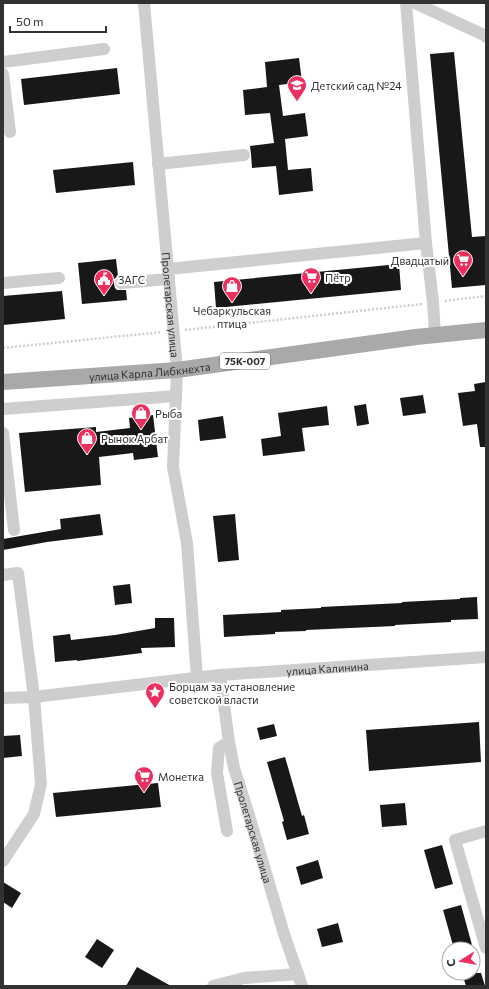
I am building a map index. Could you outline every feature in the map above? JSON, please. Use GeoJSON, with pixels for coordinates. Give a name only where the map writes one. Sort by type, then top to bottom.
{"type":"FeatureCollection","features":[{"type":"Feature","properties":{"kind":"main road","name":"улица Карла Либкнехта"},"geometry":{"type":"LineString","coordinates":[[3,382],[177,370],[435,335],[486,330]]}},
{"type":"Feature","properties":{"kind":"street","name":"Пролетарская улица"},"geometry":{"type":"LineString","coordinates":[[144,3],[177,370],[173,467],[187,544],[197,678]]}},
{"type":"Feature","properties":{"kind":"street"},"geometry":{"type":"LineString","coordinates":[[406,3],[435,335]]}},
{"type":"Feature","properties":{"kind":"street"},"geometry":{"type":"LineString","coordinates":[[415,3],[486,36]]}},
{"type":"Feature","properties":{"kind":"street"},"geometry":{"type":"LineString","coordinates":[[3,62],[104,49]]}},
{"type":"Feature","properties":{"kind":"street"},"geometry":{"type":"LineString","coordinates":[[3,74],[10,132]]}},
{"type":"Feature","properties":{"kind":"street"},"geometry":{"type":"LineString","coordinates":[[158,164],[244,155]]}},
{"type":"Feature","properties":{"kind":"street"},"geometry":{"type":"LineString","coordinates":[[121,283],[168,274],[426,243]]}},
{"type":"Feature","properties":{"kind":"street"},"geometry":{"type":"LineString","coordinates":[[3,283],[59,278]]}},
{"type":"Feature","properties":{"kind":"street"},"geometry":{"type":"LineString","coordinates":[[3,409],[176,396]]}},
{"type":"Feature","properties":{"kind":"street"},"geometry":{"type":"LineString","coordinates":[[3,433],[14,530]]}},
{"type":"Feature","properties":{"kind":"street"},"geometry":{"type":"LineString","coordinates":[[3,575],[18,573],[34,697],[41,784],[34,814],[3,861]]}},
{"type":"Feature","properties":{"kind":"street","name":"улица Калинина"},"geometry":{"type":"LineString","coordinates":[[3,698],[34,697],[220,676],[486,657]]}},
{"type":"Feature","properties":{"kind":"street","name":"Пролетарская улица"},"geometry":{"type":"LineString","coordinates":[[220,676],[234,768],[284,934],[302,986]]}},
{"type":"Feature","properties":{"kind":"street"},"geometry":{"type":"LineString","coordinates":[[227,831],[217,773],[219,748],[229,742]]}},
{"type":"Feature","properties":{"kind":"street"},"geometry":{"type":"LineString","coordinates":[[486,831],[455,840],[486,948]]}},
{"type":"Feature","properties":{"kind":"street"},"geometry":{"type":"LineString","coordinates":[[213,986],[244,978],[298,974]]}},
{"type":"Feature","properties":{"kind":"path"},"geometry":{"type":"LineString","coordinates":[[3,348],[173,331],[486,296]]}},
{"type":"Feature","properties":{"kind":"building"},"geometry":{"type":"Polygon","coordinates":[[[454,52],[472,237],[486,236],[486,285],[452,288],[430,54],[454,52]]]}},
{"type":"Feature","properties":{"kind":"building"},"geometry":{"type":"Polygon","coordinates":[[[299,58],[302,82],[279,85],[283,116],[305,113],[308,136],[285,139],[288,170],[311,168],[313,191],[279,195],[276,166],[252,168],[250,146],[274,143],[270,113],[245,115],[243,90],[267,87],[265,62],[299,58]]]}},
{"type":"Feature","properties":{"kind":"building"},"geometry":{"type":"Polygon","coordinates":[[[117,68],[120,94],[24,105],[21,79],[117,68]]]}},
{"type":"Feature","properties":{"kind":"building"},"geometry":{"type":"Polygon","coordinates":[[[133,162],[135,185],[56,193],[53,170],[133,162]]]}},
{"type":"Feature","properties":{"kind":"building"},"geometry":{"type":"Polygon","coordinates":[[[116,259],[118,276],[114,279],[115,288],[117,290],[126,290],[127,300],[82,304],[78,263],[116,259]]]}},
{"type":"Feature","properties":{"kind":"building"},"geometry":{"type":"Polygon","coordinates":[[[399,264],[401,290],[216,308],[214,282],[399,264]]]}},
{"type":"Feature","properties":{"kind":"building"},"geometry":{"type":"Polygon","coordinates":[[[62,291],[65,319],[3,325],[3,296],[62,291]]]}},
{"type":"Feature","properties":{"kind":"building"},"geometry":{"type":"Polygon","coordinates":[[[486,382],[486,447],[480,447],[477,424],[463,426],[458,393],[475,391],[474,384],[486,382]]]}},
{"type":"Feature","properties":{"kind":"building"},"geometry":{"type":"Polygon","coordinates":[[[423,395],[426,413],[403,416],[400,398],[423,395]]]}},
{"type":"Feature","properties":{"kind":"building"},"geometry":{"type":"Polygon","coordinates":[[[366,404],[369,424],[357,426],[354,406],[366,404]]]}},
{"type":"Feature","properties":{"kind":"building"},"geometry":{"type":"Polygon","coordinates":[[[327,406],[329,425],[302,428],[305,451],[263,456],[261,439],[281,436],[278,413],[327,406]]]}},
{"type":"Feature","properties":{"kind":"building"},"geometry":{"type":"Polygon","coordinates":[[[153,415],[158,457],[134,460],[133,453],[99,457],[101,485],[25,492],[19,433],[96,427],[96,432],[130,428],[129,418],[153,415]]]}},
{"type":"Feature","properties":{"kind":"building"},"geometry":{"type":"Polygon","coordinates":[[[223,416],[226,438],[200,441],[198,420],[223,416]]]}},
{"type":"Feature","properties":{"kind":"building"},"geometry":{"type":"Polygon","coordinates":[[[100,514],[103,535],[47,542],[3,550],[3,539],[61,529],[60,519],[100,514]]]}},
{"type":"Feature","properties":{"kind":"building"},"geometry":{"type":"Polygon","coordinates":[[[235,514],[239,560],[218,562],[213,516],[235,514]]]}},
{"type":"Feature","properties":{"kind":"building"},"geometry":{"type":"Polygon","coordinates":[[[130,584],[132,603],[115,605],[113,586],[130,584]]]}},
{"type":"Feature","properties":{"kind":"building"},"geometry":{"type":"Polygon","coordinates":[[[477,597],[478,619],[451,620],[451,622],[395,626],[275,632],[275,634],[224,637],[223,615],[477,597]]]}},
{"type":"Feature","properties":{"kind":"building"},"geometry":{"type":"Polygon","coordinates":[[[155,618],[174,618],[175,647],[141,648],[142,653],[77,661],[55,662],[53,636],[70,634],[71,640],[115,635],[155,628],[155,618]]]}},
{"type":"Feature","properties":{"kind":"building"},"geometry":{"type":"Polygon","coordinates":[[[479,722],[481,762],[369,771],[366,730],[479,722]]]}},
{"type":"Feature","properties":{"kind":"building"},"geometry":{"type":"Polygon","coordinates":[[[274,724],[277,736],[260,740],[257,728],[274,724]]]}},
{"type":"Feature","properties":{"kind":"building"},"geometry":{"type":"Polygon","coordinates":[[[20,735],[22,756],[3,758],[3,736],[20,735]]]}},
{"type":"Feature","properties":{"kind":"building"},"geometry":{"type":"Polygon","coordinates":[[[285,757],[302,816],[304,815],[309,834],[287,840],[282,822],[284,821],[267,762],[285,757]]]}},
{"type":"Feature","properties":{"kind":"building"},"geometry":{"type":"Polygon","coordinates":[[[158,783],[161,807],[56,817],[53,793],[158,783]]]}},
{"type":"Feature","properties":{"kind":"building"},"geometry":{"type":"Polygon","coordinates":[[[405,803],[407,825],[382,827],[380,805],[405,803]]]}},
{"type":"Feature","properties":{"kind":"building"},"geometry":{"type":"Polygon","coordinates":[[[442,845],[453,884],[435,889],[424,850],[442,845]]]}},
{"type":"Feature","properties":{"kind":"building"},"geometry":{"type":"Polygon","coordinates":[[[318,860],[323,878],[301,885],[296,867],[318,860]]]}},
{"type":"Feature","properties":{"kind":"building"},"geometry":{"type":"Polygon","coordinates":[[[3,882],[21,893],[12,908],[3,902],[3,882]]]}},
{"type":"Feature","properties":{"kind":"building"},"geometry":{"type":"Polygon","coordinates":[[[461,905],[471,941],[452,941],[443,910],[461,905]]]}},
{"type":"Feature","properties":{"kind":"building"},"geometry":{"type":"Polygon","coordinates":[[[338,923],[343,942],[322,947],[317,929],[338,923]]]}},
{"type":"Feature","properties":{"kind":"building"},"geometry":{"type":"Polygon","coordinates":[[[97,939],[114,950],[102,968],[85,957],[97,939]]]}},
{"type":"Feature","properties":{"kind":"building"},"geometry":{"type":"Polygon","coordinates":[[[137,967],[171,986],[126,986],[137,967]]]}},
{"type":"Feature","properties":{"kind":"building"},"geometry":{"type":"Polygon","coordinates":[[[481,973],[485,986],[466,986],[464,981],[481,981],[481,973]]]}},
{"type":"Feature","properties":{"kind":"place","name":"Детский сад №24"},"geometry":{"type":"Point","coordinates":[297,102]}},
{"type":"Feature","properties":{"kind":"place","name":"Двадцатый"},"geometry":{"type":"Point","coordinates":[463,277]}},
{"type":"Feature","properties":{"kind":"place","name":"Пётр"},"geometry":{"type":"Point","coordinates":[311,294]}},
{"type":"Feature","properties":{"kind":"place","name":"ЗАГС"},"geometry":{"type":"Point","coordinates":[104,296]}},
{"type":"Feature","properties":{"kind":"place","name":"Чебаркульская птица"},"geometry":{"type":"Point","coordinates":[232,303]}},
{"type":"Feature","properties":{"kind":"place","name":"Рыба"},"geometry":{"type":"Point","coordinates":[141,430]}},
{"type":"Feature","properties":{"kind":"place","name":"Рынок Арбат"},"geometry":{"type":"Point","coordinates":[87,455]}},
{"type":"Feature","properties":{"kind":"place","name":"Борцам за установление советской власти"},"geometry":{"type":"Point","coordinates":[155,709]}},
{"type":"Feature","properties":{"kind":"place","name":"Монетка"},"geometry":{"type":"Point","coordinates":[144,793]}}]}
